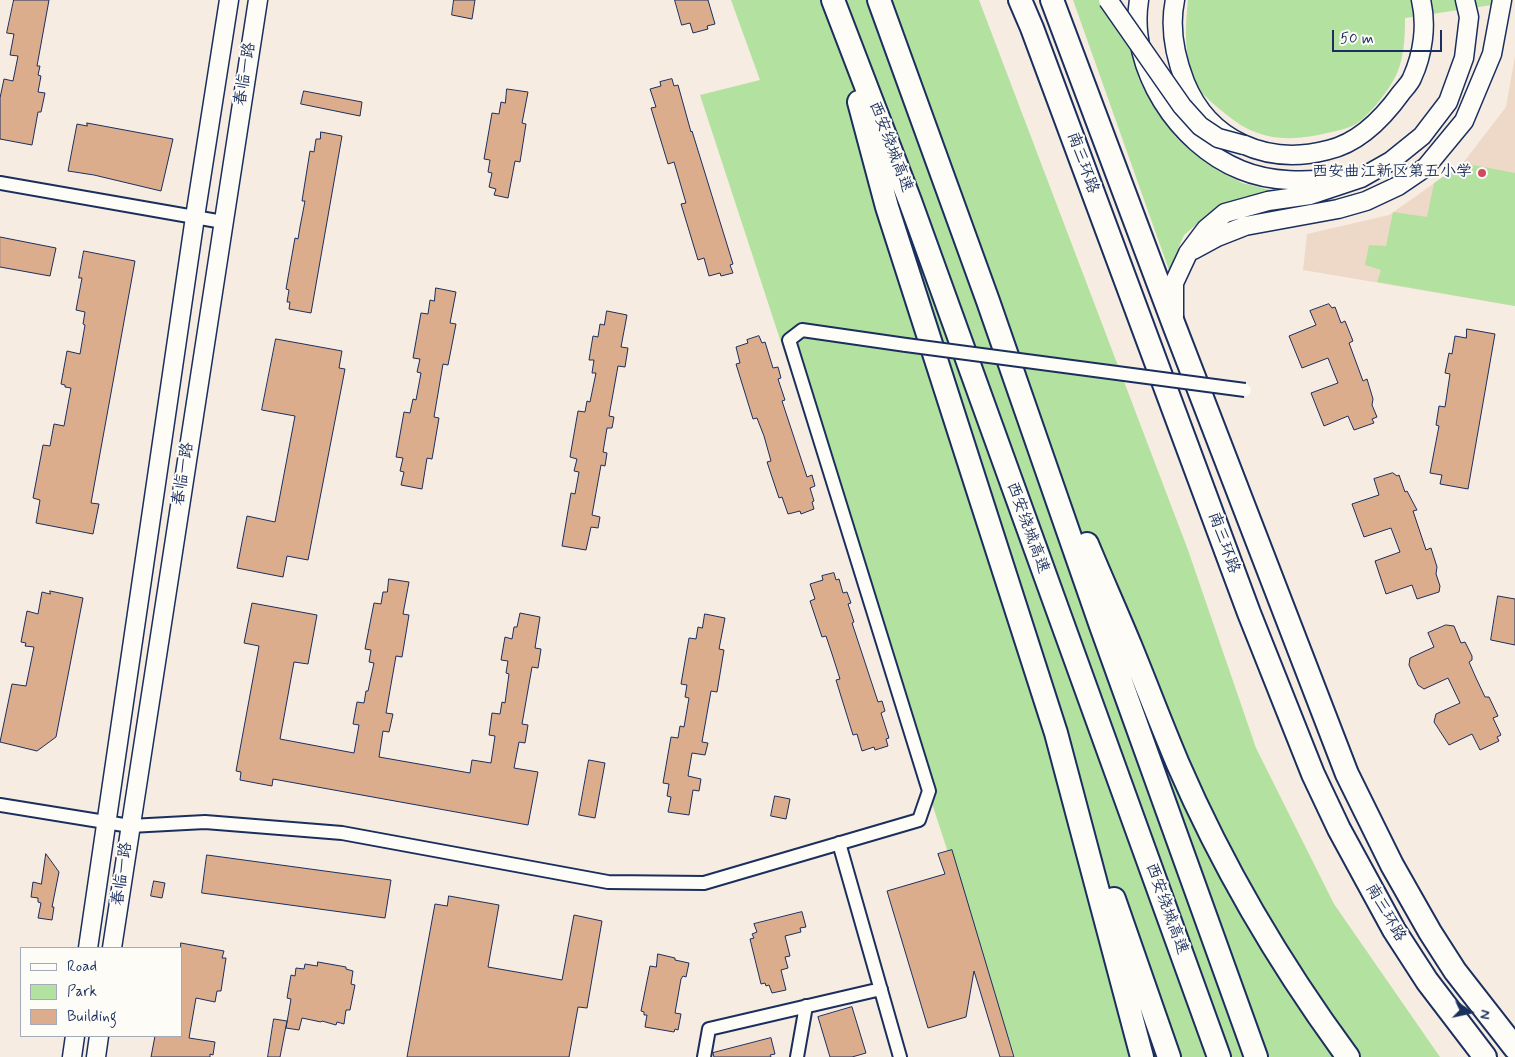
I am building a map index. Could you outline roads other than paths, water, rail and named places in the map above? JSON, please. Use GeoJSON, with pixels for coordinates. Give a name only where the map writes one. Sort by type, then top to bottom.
{"type":"FeatureCollection","features":[{"type":"Feature","properties":{"kind":"highway"},"geometry":{"type":"LineString","coordinates":[[832,0],[887,207],[1056,733],[1169,1057]]}},
{"type":"Feature","properties":{"kind":"highway","name":"西安绕城高速"},"geometry":{"type":"LineString","coordinates":[[832,0],[910,201],[1219,1057]]}},
{"type":"Feature","properties":{"kind":"highway"},"geometry":{"type":"LineString","coordinates":[[879,0],[1256,1057]]}},
{"type":"Feature","properties":{"kind":"highway","name":"南三环路"},"geometry":{"type":"LineString","coordinates":[[1020,0],[1249,612],[1313,774],[1348,845],[1394,930],[1427,981],[1484,1057]]}},
{"type":"Feature","properties":{"kind":"highway","name":"南三环路"},"geometry":{"type":"LineString","coordinates":[[1052,0],[1174,325],[1347,774],[1367,817],[1430,932],[1455,971],[1515,1048]]}},
{"type":"Feature","properties":{"kind":"highway"},"geometry":{"type":"LineString","coordinates":[[1014,376],[1129,642],[1178,764],[1227,865],[1256,918],[1290,973],[1348,1057]]}},
{"type":"Feature","properties":{"kind":"highway"},"geometry":{"type":"LineString","coordinates":[[1056,733],[1142,1057]]}},
{"type":"Feature","properties":{"kind":"main road","name":"春临一路"},"geometry":{"type":"LineString","coordinates":[[88,947],[108,822],[195,217],[229,0]]}},
{"type":"Feature","properties":{"kind":"main road","name":"春临一路"},"geometry":{"type":"LineString","coordinates":[[112,947],[258,0]]}},
{"type":"Feature","properties":{"kind":"main road"},"geometry":{"type":"LineString","coordinates":[[1108,0],[1182,106],[1200,126],[1218,138],[1263,152],[1294,155],[1329,150],[1360,136],[1387,113],[1412,78],[1423,45],[1424,12],[1421,0]]}},
{"type":"Feature","properties":{"kind":"main road"},"geometry":{"type":"LineString","coordinates":[[1139,0],[1136,15],[1141,50],[1152,82],[1167,109],[1185,133],[1210,153],[1240,170],[1269,178],[1302,181],[1361,178]]}},
{"type":"Feature","properties":{"kind":"main road"},"geometry":{"type":"LineString","coordinates":[[1175,0],[1173,37],[1178,62],[1190,95],[1200,110],[1224,134],[1244,145]]}},
{"type":"Feature","properties":{"kind":"main road"},"geometry":{"type":"LineString","coordinates":[[1174,325],[1174,283],[1188,253],[1206,230],[1225,213],[1268,201],[1310,195],[1361,178],[1391,161],[1422,136],[1448,102],[1464,58],[1469,17],[1465,0]]}},
{"type":"Feature","properties":{"kind":"main road"},"geometry":{"type":"LineString","coordinates":[[1188,253],[1217,237],[1245,226],[1338,209],[1366,201],[1398,186],[1426,167],[1464,121],[1492,54],[1502,0]]}},
{"type":"Feature","properties":{"kind":"main road"},"geometry":{"type":"LineString","coordinates":[[72,1057],[75,1037]]}},
{"type":"Feature","properties":{"kind":"main road"},"geometry":{"type":"LineString","coordinates":[[96,1057],[99,1037]]}},
{"type":"Feature","properties":{"kind":"street"},"geometry":{"type":"LineString","coordinates":[[0,182],[223,222]]}},
{"type":"Feature","properties":{"kind":"street"},"geometry":{"type":"LineString","coordinates":[[0,805],[130,826],[205,822],[342,833],[608,882],[704,883],[918,820],[929,791],[788,340],[802,330],[1245,390]]}},
{"type":"Feature","properties":{"kind":"street"},"geometry":{"type":"LineString","coordinates":[[840,843],[900,1057]]}},
{"type":"Feature","properties":{"kind":"street"},"geometry":{"type":"LineString","coordinates":[[704,1057],[709,1030],[881,988]]}},
{"type":"Feature","properties":{"kind":"street"},"geometry":{"type":"LineString","coordinates":[[797,1057],[806,1006]]}},
{"type":"Feature","properties":{"kind":"place","name":"西安曲江新区第五小学"},"geometry":{"type":"Point","coordinates":[1482,173]}}]}
